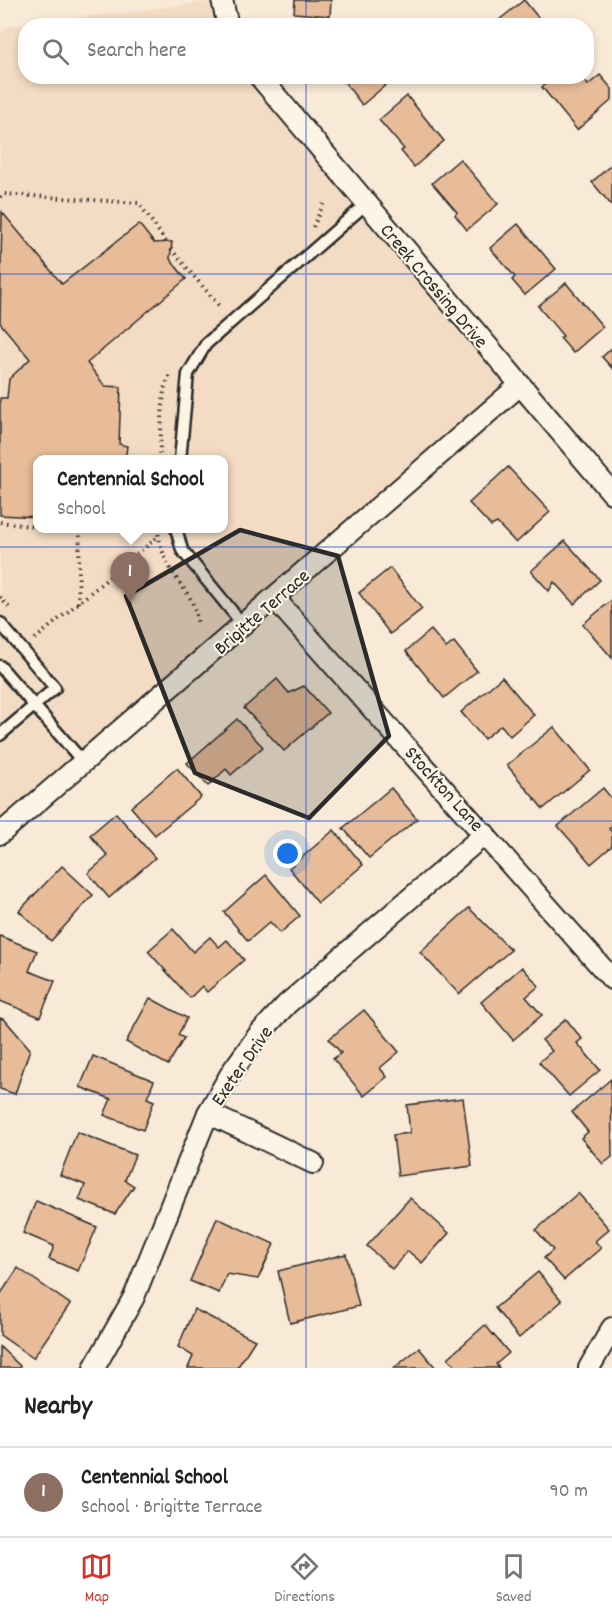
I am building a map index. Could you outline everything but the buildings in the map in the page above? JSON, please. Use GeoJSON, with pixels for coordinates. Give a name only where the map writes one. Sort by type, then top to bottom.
{"type":"FeatureCollection","features":[{"type":"Feature","properties":{"kind":"street"},"geometry":{"type":"LineString","coordinates":[[222,0],[226,18]]}},
{"type":"Feature","properties":{"kind":"street","name":"Creek Crossing Drive"},"geometry":{"type":"LineString","coordinates":[[266,84],[612,493]]}},
{"type":"Feature","properties":{"kind":"street","name":"Brigitte Terrace"},"geometry":{"type":"LineString","coordinates":[[0,834],[520,386]]}},
{"type":"Feature","properties":{"kind":"street","name":"Stockton Lane"},"geometry":{"type":"LineString","coordinates":[[275,599],[612,979]]}},
{"type":"Feature","properties":{"kind":"street","name":"Exeter Drive"},"geometry":{"type":"LineString","coordinates":[[94,1368],[134,1297],[208,1113],[259,1034],[287,1004],[485,834]]}},
{"type":"Feature","properties":{"kind":"street"},"geometry":{"type":"LineString","coordinates":[[208,1113],[313,1163]]}},
{"type":"Feature","properties":{"kind":"street"},"geometry":{"type":"LineString","coordinates":[[589,1368],[612,1328]]}},
{"type":"Feature","properties":{"kind":"lane"},"geometry":{"type":"LineString","coordinates":[[180,455],[188,374],[206,344],[366,204]]}},
{"type":"Feature","properties":{"kind":"lane"},"geometry":{"type":"LineString","coordinates":[[177,533],[182,550],[244,626]]}},
{"type":"Feature","properties":{"kind":"lane"},"geometry":{"type":"LineString","coordinates":[[0,623],[55,688],[0,735]]}},
{"type":"Feature","properties":{"kind":"lane"},"geometry":{"type":"LineString","coordinates":[[0,666],[83,762]]}},
{"type":"Feature","properties":{"kind":"path"},"geometry":{"type":"LineString","coordinates":[[0,196],[3,194],[139,203],[166,242]]}},
{"type":"Feature","properties":{"kind":"path"},"geometry":{"type":"LineString","coordinates":[[171,249],[220,307]]}},
{"type":"Feature","properties":{"kind":"path"},"geometry":{"type":"LineString","coordinates":[[0,522],[33,526]]}},
{"type":"Feature","properties":{"kind":"path"},"geometry":{"type":"LineString","coordinates":[[78,603],[80,533]]}},
{"type":"Feature","properties":{"kind":"path"},"geometry":{"type":"LineString","coordinates":[[158,533],[171,570],[190,594],[198,626]]}},
{"type":"Feature","properties":{"kind":"path"},"geometry":{"type":"LineString","coordinates":[[22,650],[159,536]]}},
{"type":"Feature","properties":{"kind":"highlighted area"},"geometry":{"type":"Polygon","coordinates":[[[240,530],[338,556],[389,736],[309,818],[195,773],[126,596],[240,530]]]}},
{"type":"Feature","properties":{"kind":"shaded area"},"geometry":{"type":"Polygon","coordinates":[[[208,2],[218,18],[75,18],[208,2]]]}},
{"type":"Feature","properties":{"kind":"shaded area"},"geometry":{"type":"Polygon","coordinates":[[[18,25],[18,84],[257,84],[513,384],[0,827],[0,34],[9,26],[18,25]]]}},
{"type":"Feature","properties":{"kind":"place","name":"Centennial School"},"geometry":{"type":"Point","coordinates":[130,602]}}]}
